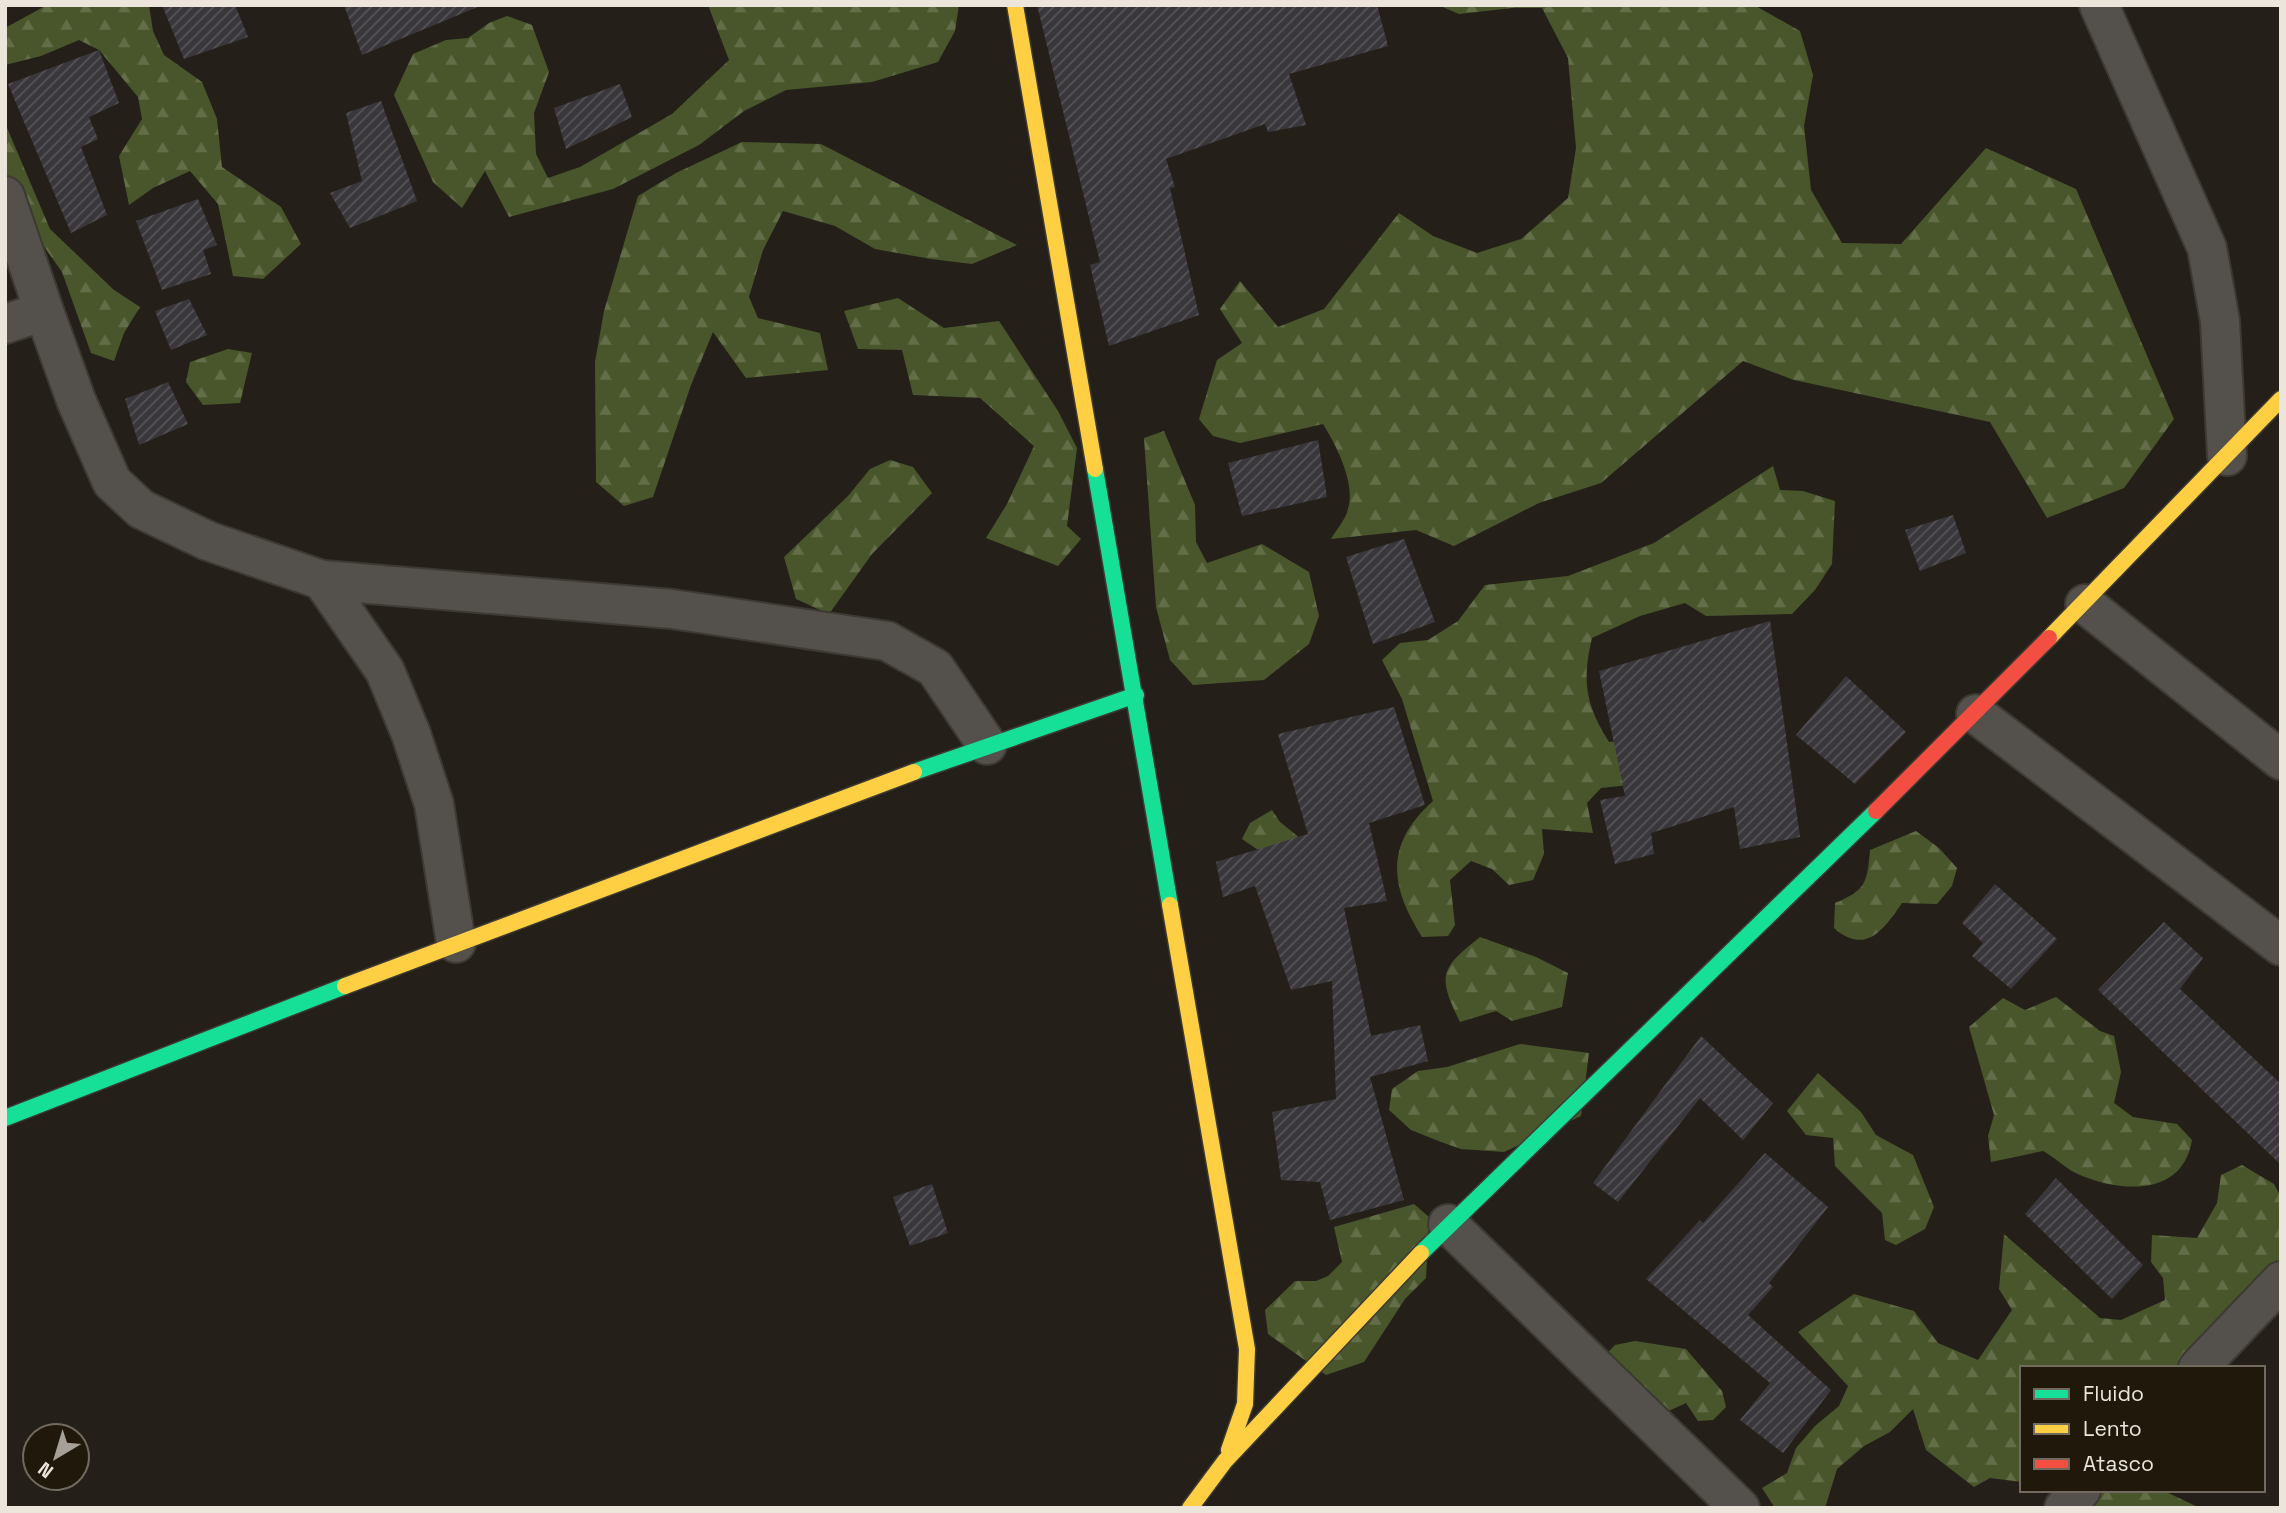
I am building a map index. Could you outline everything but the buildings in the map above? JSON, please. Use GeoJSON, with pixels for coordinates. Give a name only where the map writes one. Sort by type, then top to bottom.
{"type":"FeatureCollection","features":[{"type":"Feature","properties":{"kind":"street"},"geometry":{"type":"LineString","coordinates":[[1015,5],[1247,1349],[1245,1404],[1225,1461]]}},
{"type":"Feature","properties":{"kind":"street"},"geometry":{"type":"LineString","coordinates":[[2099,5],[2207,248],[2220,321],[2227,456]]}},
{"type":"Feature","properties":{"kind":"street"},"geometry":{"type":"LineString","coordinates":[[5,196],[76,401],[112,482],[141,509],[208,541],[322,580],[672,609],[887,641],[935,667],[987,745]]}},
{"type":"Feature","properties":{"kind":"street"},"geometry":{"type":"LineString","coordinates":[[5,324],[44,311]]}},
{"type":"Feature","properties":{"kind":"street"},"geometry":{"type":"LineString","coordinates":[[1190,1508],[1225,1461],[1448,1224],[1976,714],[2281,398]]}},
{"type":"Feature","properties":{"kind":"street"},"geometry":{"type":"LineString","coordinates":[[322,580],[385,671],[411,734],[434,804],[456,943]]}},
{"type":"Feature","properties":{"kind":"street"},"geometry":{"type":"LineString","coordinates":[[2085,604],[2281,760]]}},
{"type":"Feature","properties":{"kind":"street"},"geometry":{"type":"LineString","coordinates":[[5,1118],[456,943],[987,745],[1136,695]]}},
{"type":"Feature","properties":{"kind":"street"},"geometry":{"type":"LineString","coordinates":[[1976,714],[2281,946]]}},
{"type":"Feature","properties":{"kind":"street"},"geometry":{"type":"LineString","coordinates":[[1448,1224],[1740,1508]]}},
{"type":"Feature","properties":{"kind":"street"},"geometry":{"type":"LineString","coordinates":[[2200,1366],[2281,1280]]}},
{"type":"Feature","properties":{"kind":"street"},"geometry":{"type":"LineString","coordinates":[[2064,1508],[2079,1492]]}},
{"type":"Feature","properties":{"kind":"green space"},"geometry":{"type":"Polygon","coordinates":[[[47,5],[149,5],[153,31],[164,55],[202,82],[217,119],[222,167],[281,207],[301,244],[263,279],[233,276],[218,204],[190,171],[153,188],[129,205],[119,156],[142,119],[138,97],[99,50],[79,40],[41,56],[5,65],[5,28],[47,5]]]}},
{"type":"Feature","properties":{"kind":"green space"},"geometry":{"type":"Polygon","coordinates":[[[708,5],[959,5],[955,31],[938,62],[872,82],[786,90],[744,111],[699,145],[613,189],[509,217],[485,171],[462,208],[433,182],[394,95],[413,54],[446,40],[468,38],[489,23],[507,16],[532,25],[549,72],[534,113],[536,154],[548,178],[580,167],[672,114],[729,60],[708,5]]]}},
{"type":"Feature","properties":{"kind":"green space"},"geometry":{"type":"Polygon","coordinates":[[[1438,5],[1754,5],[1800,31],[1813,75],[1804,126],[1811,190],[1842,243],[1901,244],[1986,148],[2076,189],[2174,419],[2124,488],[2047,518],[1990,422],[1794,380],[1743,361],[1601,483],[1539,503],[1454,546],[1416,530],[1331,539],[1347,513],[1350,499],[1347,476],[1339,453],[1323,424],[1240,443],[1213,436],[1199,419],[1217,360],[1242,343],[1220,309],[1240,281],[1278,327],[1324,309],[1399,213],[1433,236],[1477,253],[1521,239],[1568,198],[1576,148],[1568,58],[1542,8],[1512,8],[1459,14],[1438,5]]]}},
{"type":"Feature","properties":{"kind":"green space"},"geometry":{"type":"Polygon","coordinates":[[[5,123],[50,229],[114,290],[140,307],[124,333],[114,361],[91,353],[62,272],[5,191],[5,123]]]}},
{"type":"Feature","properties":{"kind":"green space"},"geometry":{"type":"Polygon","coordinates":[[[742,142],[821,144],[1017,245],[972,264],[931,259],[875,249],[835,226],[783,211],[763,250],[749,297],[758,318],[820,333],[828,370],[746,378],[713,332],[691,385],[653,497],[624,506],[596,482],[595,362],[604,311],[638,196],[676,173],[742,142]]]}},
{"type":"Feature","properties":{"kind":"green space"},"geometry":{"type":"Polygon","coordinates":[[[898,298],[944,328],[999,321],[1058,411],[1077,448],[1067,526],[1081,539],[1058,566],[986,538],[1007,504],[1034,446],[980,398],[913,395],[902,350],[858,349],[844,311],[898,298]]]}},
{"type":"Feature","properties":{"kind":"green space"},"geometry":{"type":"Polygon","coordinates":[[[228,349],[252,353],[240,403],[203,405],[186,382],[190,362],[228,349]]]}},
{"type":"Feature","properties":{"kind":"green space"},"geometry":{"type":"Polygon","coordinates":[[[1164,431],[1195,505],[1196,542],[1207,563],[1262,544],[1309,572],[1319,616],[1309,644],[1264,680],[1193,685],[1170,660],[1156,607],[1144,438],[1164,431]]]}},
{"type":"Feature","properties":{"kind":"green space"},"geometry":{"type":"Polygon","coordinates":[[[890,460],[913,467],[932,493],[872,554],[829,614],[796,599],[784,557],[848,496],[870,469],[890,460]]]}},
{"type":"Feature","properties":{"kind":"green space"},"geometry":{"type":"Polygon","coordinates":[[[1773,466],[1780,490],[1803,491],[1835,501],[1832,564],[1815,590],[1792,614],[1706,616],[1685,603],[1640,616],[1592,638],[1587,667],[1590,704],[1609,742],[1639,739],[1638,784],[1601,788],[1587,803],[1593,833],[1542,829],[1544,854],[1533,880],[1509,885],[1492,869],[1471,861],[1450,880],[1455,925],[1448,936],[1422,937],[1403,900],[1397,866],[1406,833],[1433,801],[1402,699],[1382,660],[1400,643],[1428,640],[1458,621],[1485,585],[1568,576],[1654,543],[1773,466]]]}},
{"type":"Feature","properties":{"kind":"green space"},"geometry":{"type":"Polygon","coordinates":[[[1272,810],[1280,822],[1311,847],[1277,863],[1242,839],[1250,823],[1272,810]]]}},
{"type":"Feature","properties":{"kind":"green space"},"geometry":{"type":"Polygon","coordinates":[[[1916,831],[1939,848],[1957,868],[1952,886],[1937,904],[1902,903],[1881,930],[1865,939],[1856,940],[1834,928],[1835,903],[1853,894],[1863,884],[1870,850],[1916,831]]]}},
{"type":"Feature","properties":{"kind":"green space"},"geometry":{"type":"Polygon","coordinates":[[[1480,937],[1536,957],[1568,973],[1562,1007],[1512,1021],[1496,1011],[1460,1022],[1448,993],[1446,974],[1457,957],[1480,937]]]}},
{"type":"Feature","properties":{"kind":"green space"},"geometry":{"type":"Polygon","coordinates":[[[2056,997],[2100,1031],[2114,1036],[2121,1072],[2114,1103],[2133,1117],[2177,1124],[2192,1140],[2186,1158],[2177,1172],[2149,1185],[2132,1187],[2097,1181],[2075,1173],[2043,1151],[1991,1162],[1988,1136],[1994,1115],[1969,1027],[2003,998],[2025,1010],[2056,997]]]}},
{"type":"Feature","properties":{"kind":"green space"},"geometry":{"type":"Polygon","coordinates":[[[1520,1044],[1589,1053],[1581,1116],[1504,1152],[1461,1149],[1441,1142],[1411,1130],[1389,1110],[1392,1089],[1418,1071],[1447,1067],[1520,1044]]]}},
{"type":"Feature","properties":{"kind":"green space"},"geometry":{"type":"Polygon","coordinates":[[[1818,1073],[1861,1112],[1876,1135],[1913,1155],[1934,1207],[1925,1229],[1896,1245],[1885,1240],[1882,1213],[1835,1166],[1833,1138],[1806,1135],[1787,1111],[1818,1073]]]}},
{"type":"Feature","properties":{"kind":"green space"},"geometry":{"type":"Polygon","coordinates":[[[2242,1165],[2274,1184],[2281,1197],[2281,1271],[2232,1303],[2231,1328],[2207,1366],[2020,1366],[2020,1482],[1990,1478],[1974,1487],[1926,1450],[1913,1409],[1890,1432],[1864,1446],[1837,1469],[1825,1508],[1775,1508],[1762,1488],[1787,1473],[1796,1448],[1815,1426],[1839,1406],[1848,1386],[1798,1332],[1854,1294],[1914,1311],[1938,1343],[1978,1360],[2012,1310],[1999,1289],[2004,1234],[2100,1318],[2121,1320],[2165,1300],[2163,1278],[2151,1262],[2152,1235],[2197,1238],[2217,1203],[2221,1175],[2242,1165]]]}},
{"type":"Feature","properties":{"kind":"green space"},"geometry":{"type":"Polygon","coordinates":[[[1414,1204],[1429,1217],[1426,1278],[1405,1299],[1364,1362],[1326,1375],[1268,1334],[1265,1310],[1295,1281],[1316,1281],[1328,1276],[1342,1262],[1334,1227],[1414,1204]]]}},
{"type":"Feature","properties":{"kind":"green space"},"geometry":{"type":"Polygon","coordinates":[[[1635,1341],[1686,1349],[1722,1391],[1726,1407],[1713,1420],[1698,1421],[1686,1403],[1660,1415],[1601,1360],[1615,1345],[1635,1341]]]}},
{"type":"Feature","properties":{"kind":"green space"},"geometry":{"type":"Polygon","coordinates":[[[2101,1492],[2166,1492],[2200,1508],[2093,1508],[2101,1492]]]}},
{"type":"Feature","properties":{"kind":"traffic: fast"},"geometry":{"type":"LineString","coordinates":[[1095,469],[1170,905]]}},
{"type":"Feature","properties":{"kind":"traffic: fast"},"geometry":{"type":"LineString","coordinates":[[914,772],[1136,695]]}},
{"type":"Feature","properties":{"kind":"traffic: fast"},"geometry":{"type":"LineString","coordinates":[[1421,1253],[1876,811]]}},
{"type":"Feature","properties":{"kind":"traffic: fast"},"geometry":{"type":"LineString","coordinates":[[5,1118],[345,986]]}},
{"type":"Feature","properties":{"kind":"traffic: slow"},"geometry":{"type":"LineString","coordinates":[[1015,5],[1095,469]]}},
{"type":"Feature","properties":{"kind":"traffic: slow"},"geometry":{"type":"LineString","coordinates":[[2049,638],[2281,399]]}},
{"type":"Feature","properties":{"kind":"traffic: slow"},"geometry":{"type":"LineString","coordinates":[[345,986],[914,772]]}},
{"type":"Feature","properties":{"kind":"traffic: slow"},"geometry":{"type":"LineString","coordinates":[[1170,905],[1247,1349],[1245,1404],[1229,1450]]}},
{"type":"Feature","properties":{"kind":"traffic: slow"},"geometry":{"type":"LineString","coordinates":[[1190,1508],[1225,1461],[1421,1253]]}},
{"type":"Feature","properties":{"kind":"traffic: jam"},"geometry":{"type":"LineString","coordinates":[[1876,811],[2049,638]]}}]}
